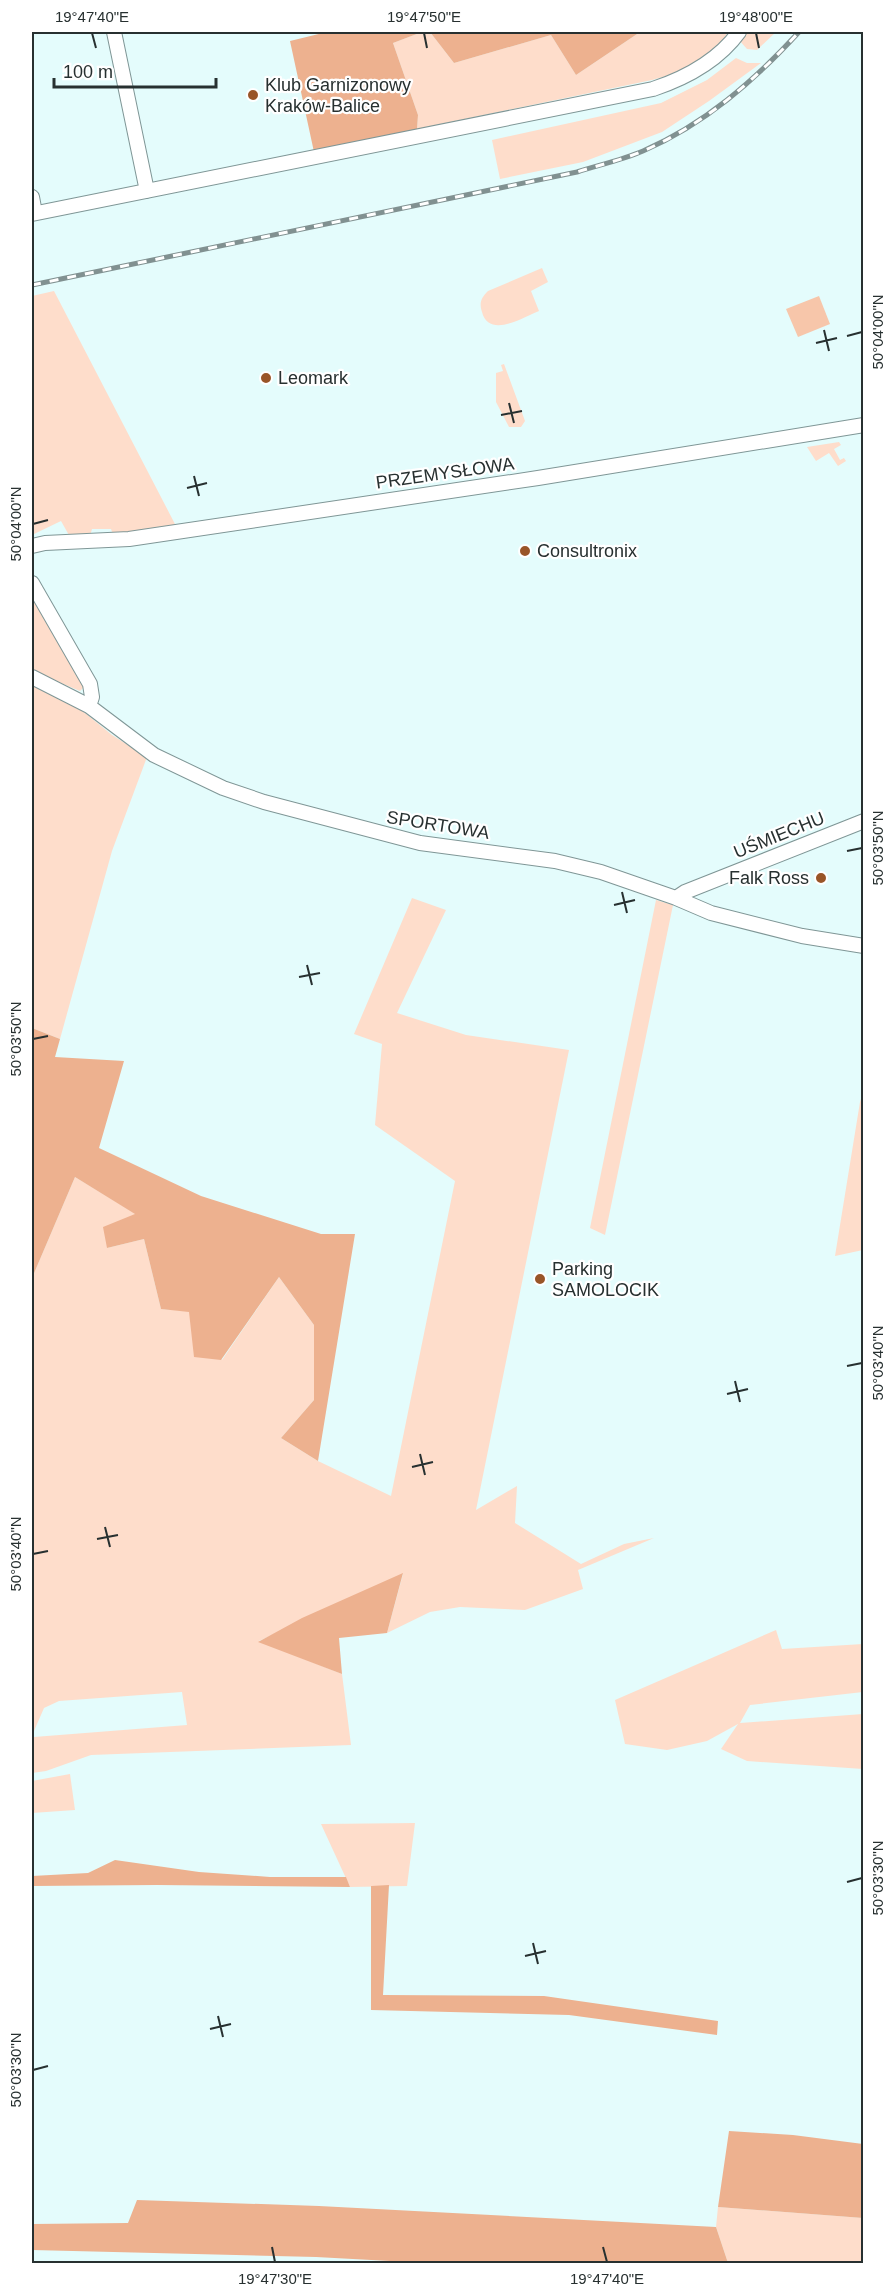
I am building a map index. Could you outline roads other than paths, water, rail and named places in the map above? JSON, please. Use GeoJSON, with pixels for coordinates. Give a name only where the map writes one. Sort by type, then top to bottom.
{"type":"FeatureCollection","features":[{"type":"Feature","properties":{"kind":"street"},"geometry":{"type":"LineString","coordinates":[[114,32],[147,191]]}},
{"type":"Feature","properties":{"kind":"street"},"geometry":{"type":"LineString","coordinates":[[32,197],[33,214],[653,89],[695,72],[721,51],[739,32]]}},
{"type":"Feature","properties":{"kind":"street","name":"PRZEMYSŁOWA"},"geometry":{"type":"LineString","coordinates":[[32,546],[45,543],[129,539],[538,478],[864,424]]}},
{"type":"Feature","properties":{"kind":"street"},"geometry":{"type":"LineString","coordinates":[[32,583],[90,684],[92,693],[89,706]]}},
{"type":"Feature","properties":{"kind":"street","name":"SPORTOWA"},"geometry":{"type":"LineString","coordinates":[[32,677],[89,706],[154,755],[223,788],[264,802],[420,843],[555,861],[601,872],[721,916],[802,936],[864,946]]}},
{"type":"Feature","properties":{"kind":"street","name":"UŚMIECHU"},"geometry":{"type":"LineString","coordinates":[[676,898],[685,892],[864,821]]}},
{"type":"Feature","properties":{"kind":"railway"},"geometry":{"type":"LineString","coordinates":[[32,285],[577,172],[627,157],[666,140],[708,114],[746,84],[799,32]]}},
{"type":"Feature","properties":{"kind":"place","name":"Klub Garnizonowy Kraków-Balice"},"geometry":{"type":"Point","coordinates":[253,95]}},
{"type":"Feature","properties":{"kind":"place","name":"Leomark"},"geometry":{"type":"Point","coordinates":[266,378]}},
{"type":"Feature","properties":{"kind":"place","name":"Consultronix"},"geometry":{"type":"Point","coordinates":[525,551]}},
{"type":"Feature","properties":{"kind":"place","name":"Falk Ross"},"geometry":{"type":"Point","coordinates":[821,878]}},
{"type":"Feature","properties":{"kind":"place","name":"Parking SAMOLOCIK"},"geometry":{"type":"Point","coordinates":[540,1279]}}]}
